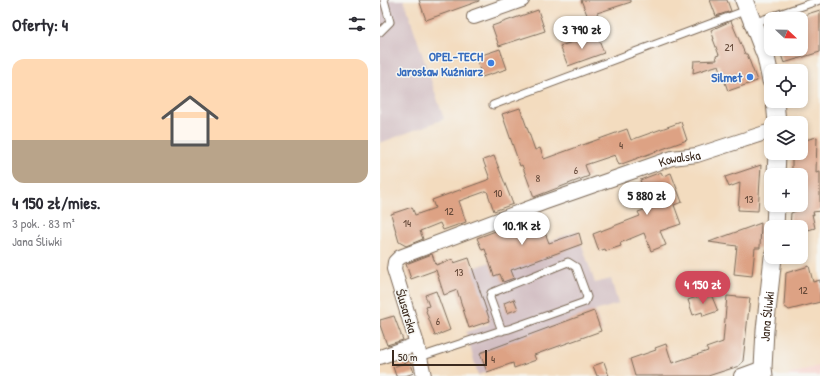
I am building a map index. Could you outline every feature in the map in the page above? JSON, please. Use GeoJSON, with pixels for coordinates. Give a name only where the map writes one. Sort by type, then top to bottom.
{"type":"FeatureCollection","features":[{"type":"Feature","properties":{"kind":"street"},"geometry":{"type":"LineString","coordinates":[[474,17],[522,0]]}},
{"type":"Feature","properties":{"kind":"street"},"geometry":{"type":"LineString","coordinates":[[748,11],[767,64]]}},
{"type":"Feature","properties":{"kind":"street","name":"Kowalska"},"geometry":{"type":"LineString","coordinates":[[394,269],[395,262],[400,256],[543,203],[672,158],[697,155],[764,133]]}},
{"type":"Feature","properties":{"kind":"street","name":"Jana Śliwki"},"geometry":{"type":"LineString","coordinates":[[763,372],[765,330],[772,264]]}},
{"type":"Feature","properties":{"kind":"street","name":"Ślusarska"},"geometry":{"type":"LineString","coordinates":[[394,269],[419,350],[424,376]]}},
{"type":"Feature","properties":{"kind":"street"},"geometry":{"type":"LineString","coordinates":[[380,357],[419,350]]}},
{"type":"Feature","properties":{"kind":"street"},"geometry":{"type":"LineString","coordinates":[[741,376],[763,372]]}},
{"type":"Feature","properties":{"kind":"lane"},"geometry":{"type":"LineString","coordinates":[[380,32],[390,22],[384,0]]}},
{"type":"Feature","properties":{"kind":"lane"},"geometry":{"type":"LineString","coordinates":[[493,105],[748,11],[820,0]]}},
{"type":"Feature","properties":{"kind":"lane"},"geometry":{"type":"LineString","coordinates":[[419,350],[509,329],[585,302],[587,297],[576,267],[568,262],[491,293],[490,298],[502,330]]}},
{"type":"Feature","properties":{"kind":"shaded area"},"geometry":{"type":"Polygon","coordinates":[[[380,0],[404,0],[444,119],[380,143],[380,0]]]}},
{"type":"Feature","properties":{"kind":"shaded area"},"geometry":{"type":"Polygon","coordinates":[[[577,231],[595,283],[611,279],[618,304],[595,311],[602,331],[478,375],[466,332],[489,324],[471,269],[577,231]]]}},
{"type":"Feature","properties":{"kind":"shaded area"},"geometry":{"type":"Polygon","coordinates":[[[820,366],[820,376],[784,376],[815,367],[820,366]]]}},
{"type":"Feature","properties":{"kind":"building"},"geometry":{"type":"Polygon","coordinates":[[[419,0],[479,0],[479,1],[426,20],[419,0]]]}},
{"type":"Feature","properties":{"kind":"building"},"geometry":{"type":"Polygon","coordinates":[[[581,0],[631,0],[631,2],[597,13],[599,18],[590,22],[581,0]]]}},
{"type":"Feature","properties":{"kind":"building"},"geometry":{"type":"Polygon","coordinates":[[[710,0],[727,0],[731,11],[716,16],[710,0]]]}},
{"type":"Feature","properties":{"kind":"building"},"geometry":{"type":"Polygon","coordinates":[[[538,10],[545,31],[499,46],[492,26],[538,10]]]}},
{"type":"Feature","properties":{"kind":"building"},"geometry":{"type":"Polygon","coordinates":[[[820,10],[820,52],[808,56],[808,14],[820,10]]]}},
{"type":"Feature","properties":{"kind":"building"},"geometry":{"type":"Polygon","coordinates":[[[731,21],[745,54],[747,54],[757,81],[728,91],[719,65],[693,73],[694,61],[717,60],[716,56],[719,55],[711,30],[731,21]]]}},
{"type":"Feature","properties":{"kind":"building"},"geometry":{"type":"Polygon","coordinates":[[[597,34],[604,53],[568,66],[560,46],[597,34]]]}},
{"type":"Feature","properties":{"kind":"building","name":"OPEL-TECH Jarosław Kuźniarz"},"geometry":{"type":"Polygon","coordinates":[[[500,49],[507,69],[482,77],[476,57],[500,49]]]}},
{"type":"Feature","properties":{"kind":"building"},"geometry":{"type":"Polygon","coordinates":[[[782,56],[807,56],[784,63],[782,56]]]}},
{"type":"Feature","properties":{"kind":"building"},"geometry":{"type":"Polygon","coordinates":[[[520,108],[535,150],[540,148],[544,159],[627,129],[631,140],[681,122],[687,140],[619,165],[615,155],[585,165],[589,176],[534,197],[522,165],[520,166],[502,114],[520,108]]]}},
{"type":"Feature","properties":{"kind":"building"},"geometry":{"type":"Polygon","coordinates":[[[817,137],[816,173],[820,172],[820,211],[813,212],[814,215],[812,214],[815,228],[808,230],[808,220],[790,220],[791,213],[808,212],[808,168],[792,168],[792,160],[808,160],[808,139],[817,137]]]}},
{"type":"Feature","properties":{"kind":"building"},"geometry":{"type":"Polygon","coordinates":[[[494,156],[513,204],[494,211],[487,191],[459,201],[466,222],[443,230],[440,223],[420,231],[423,239],[406,246],[399,242],[391,214],[412,207],[415,215],[435,208],[432,200],[490,179],[483,160],[494,156]]]}},
{"type":"Feature","properties":{"kind":"building"},"geometry":{"type":"Polygon","coordinates":[[[761,165],[758,211],[738,210],[740,183],[729,187],[725,177],[761,165]]]}},
{"type":"Feature","properties":{"kind":"building"},"geometry":{"type":"Polygon","coordinates":[[[661,172],[663,176],[671,173],[682,202],[674,205],[681,224],[660,231],[666,245],[651,251],[644,233],[620,243],[621,246],[606,251],[605,249],[599,251],[593,234],[640,216],[638,212],[650,208],[640,180],[661,172]]]}},
{"type":"Feature","properties":{"kind":"building"},"geometry":{"type":"Polygon","coordinates":[[[538,215],[549,243],[579,233],[582,244],[511,270],[514,278],[503,282],[500,274],[494,276],[485,249],[482,250],[477,238],[538,215]]]}},
{"type":"Feature","properties":{"kind":"building"},"geometry":{"type":"Polygon","coordinates":[[[761,223],[760,248],[755,248],[752,276],[734,274],[737,246],[709,242],[761,223]]]}},
{"type":"Feature","properties":{"kind":"building"},"geometry":{"type":"Polygon","coordinates":[[[432,254],[436,265],[453,259],[454,263],[469,258],[490,321],[469,328],[457,290],[444,295],[436,270],[411,279],[406,264],[432,254]]]}},
{"type":"Feature","properties":{"kind":"building"},"geometry":{"type":"Polygon","coordinates":[[[809,266],[813,282],[820,280],[820,302],[789,310],[784,306],[786,273],[809,266]]]}},
{"type":"Feature","properties":{"kind":"building"},"geometry":{"type":"Polygon","coordinates":[[[436,291],[450,330],[435,336],[426,311],[426,307],[429,306],[425,295],[436,291]]]}},
{"type":"Feature","properties":{"kind":"building"},"geometry":{"type":"Polygon","coordinates":[[[710,292],[718,311],[703,316],[702,312],[693,315],[688,300],[710,292]]]}},
{"type":"Feature","properties":{"kind":"building"},"geometry":{"type":"Polygon","coordinates":[[[727,296],[750,298],[743,361],[739,366],[708,376],[635,376],[630,359],[656,350],[655,348],[666,344],[672,363],[708,351],[706,348],[723,342],[727,296]]]}},
{"type":"Feature","properties":{"kind":"building"},"geometry":{"type":"Polygon","coordinates":[[[514,299],[518,309],[507,313],[504,303],[514,299]]]}},
{"type":"Feature","properties":{"kind":"building"},"geometry":{"type":"Polygon","coordinates":[[[594,311],[601,331],[534,355],[536,360],[514,368],[513,363],[487,372],[480,353],[594,311]]]}},
{"type":"Feature","properties":{"kind":"building"},"geometry":{"type":"Polygon","coordinates":[[[394,316],[403,340],[387,345],[380,325],[380,320],[394,316]]]}},
{"type":"Feature","properties":{"kind":"building"},"geometry":{"type":"Polygon","coordinates":[[[410,361],[414,373],[405,376],[396,376],[393,367],[410,361]]]}},
{"type":"Feature","properties":{"kind":"building"},"geometry":{"type":"Polygon","coordinates":[[[604,362],[609,376],[597,376],[593,366],[604,362]]]}},
{"type":"Feature","properties":{"kind":"place","name":"OPEL-TECH Jarosław Kuźniarz"},"geometry":{"type":"Point","coordinates":[491,63]}},
{"type":"Feature","properties":{"kind":"place","name":"Silmet"},"geometry":{"type":"Point","coordinates":[750,77]}}]}
